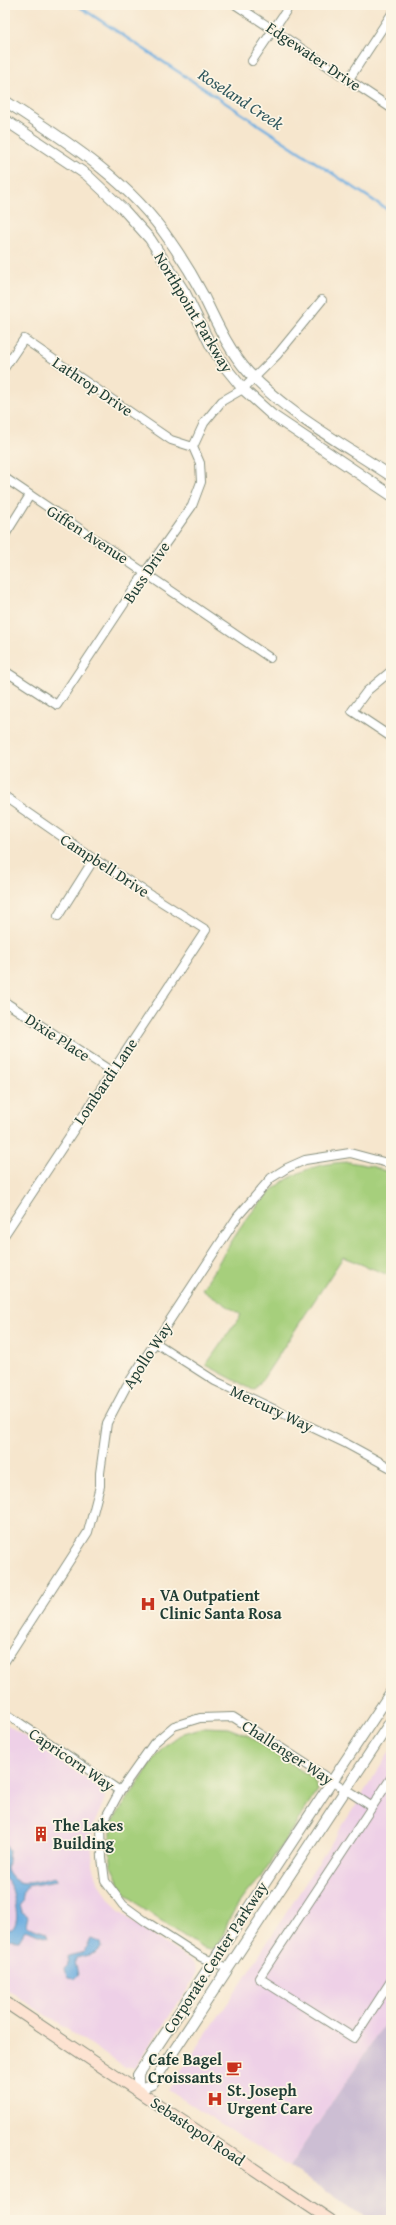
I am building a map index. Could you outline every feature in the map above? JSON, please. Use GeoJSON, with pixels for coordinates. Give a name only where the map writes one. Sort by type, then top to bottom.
{"type":"FeatureCollection","features":[{"type":"Feature","properties":{"kind":"main road","name":"Sebastopol Road"},"geometry":{"type":"LineString","coordinates":[[5,2002],[330,2220]]}},
{"type":"Feature","properties":{"kind":"street","name":"Edgewater Drive"},"geometry":{"type":"LineString","coordinates":[[236,5],[391,108]]}},
{"type":"Feature","properties":{"kind":"street"},"geometry":{"type":"LineString","coordinates":[[252,61],[290,5]]}},
{"type":"Feature","properties":{"kind":"street"},"geometry":{"type":"LineString","coordinates":[[349,79],[391,15]]}},
{"type":"Feature","properties":{"kind":"street","name":"Northpoint Parkway"},"geometry":{"type":"LineString","coordinates":[[5,101],[79,150],[104,169],[140,205],[170,240],[190,272],[229,345],[254,378],[293,411],[391,476]]}},
{"type":"Feature","properties":{"kind":"street","name":"Northpoint Parkway"},"geometry":{"type":"LineString","coordinates":[[5,120],[88,175],[124,210],[150,239],[185,292],[211,346],[243,389],[272,415],[391,495]]}},
{"type":"Feature","properties":{"kind":"street"},"geometry":{"type":"LineString","coordinates":[[193,447],[198,434],[212,412],[222,401],[243,389],[277,355],[322,300]]}},
{"type":"Feature","properties":{"kind":"street","name":"Lathrop Drive"},"geometry":{"type":"LineString","coordinates":[[5,368],[24,339],[171,440],[193,447]]}},
{"type":"Feature","properties":{"kind":"street","name":"Buss Drive"},"geometry":{"type":"LineString","coordinates":[[5,671],[57,705],[192,506],[201,482],[200,463],[193,447]]}},
{"type":"Feature","properties":{"kind":"street","name":"Giffen Avenue"},"geometry":{"type":"LineString","coordinates":[[5,478],[146,572],[270,658]]}},
{"type":"Feature","properties":{"kind":"street"},"geometry":{"type":"LineString","coordinates":[[5,535],[30,495]]}},
{"type":"Feature","properties":{"kind":"street"},"geometry":{"type":"LineString","coordinates":[[391,670],[367,691],[352,711],[391,737]]}},
{"type":"Feature","properties":{"kind":"street","name":"Campbell Drive"},"geometry":{"type":"LineString","coordinates":[[5,797],[94,859],[206,930]]}},
{"type":"Feature","properties":{"kind":"street"},"geometry":{"type":"LineString","coordinates":[[58,916],[94,859]]}},
{"type":"Feature","properties":{"kind":"street","name":"Lombardi Lane"},"geometry":{"type":"LineString","coordinates":[[5,1234],[206,930]]}},
{"type":"Feature","properties":{"kind":"street","name":"Dixie Place"},"geometry":{"type":"LineString","coordinates":[[5,1002],[111,1072]]}},
{"type":"Feature","properties":{"kind":"street","name":"Apollo Way"},"geometry":{"type":"LineString","coordinates":[[5,1661],[88,1532],[100,1486],[100,1473],[107,1423],[126,1388],[238,1216],[271,1178],[287,1168],[305,1160],[350,1153],[391,1164]]}},
{"type":"Feature","properties":{"kind":"street","name":"Mercury Way"},"geometry":{"type":"LineString","coordinates":[[156,1343],[222,1385],[347,1444],[391,1468]]}},
{"type":"Feature","properties":{"kind":"street","name":"Corporate Center Parkway"},"geometry":{"type":"LineString","coordinates":[[391,1692],[138,2075],[138,2090],[152,2084],[391,1721]]}},
{"type":"Feature","properties":{"kind":"street","name":"Capricorn Way"},"geometry":{"type":"LineString","coordinates":[[5,1713],[120,1791]]}},
{"type":"Feature","properties":{"kind":"street","name":"Challenger Way"},"geometry":{"type":"LineString","coordinates":[[228,1968],[201,1957],[123,1905],[105,1881],[102,1858],[101,1826],[120,1791],[154,1743],[174,1726],[200,1718],[233,1717],[371,1806]]}},
{"type":"Feature","properties":{"kind":"street"},"geometry":{"type":"LineString","coordinates":[[391,1778],[371,1806],[259,1978],[354,2038],[391,1981]]}},
{"type":"Feature","properties":{"kind":"shaded area"},"geometry":{"type":"Polygon","coordinates":[[[5,1723],[104,1791],[105,1799],[94,1824],[91,1842],[93,1865],[99,1884],[118,1911],[194,1964],[197,1971],[195,1978],[135,2067],[124,2067],[5,1988],[5,1723]]]}},
{"type":"Feature","properties":{"kind":"shaded area"},"geometry":{"type":"Polygon","coordinates":[[[391,1750],[391,2014],[289,2167],[168,2090],[240,1985],[391,1750]]]}},
{"type":"Feature","properties":{"kind":"shaded area"},"geometry":{"type":"Polygon","coordinates":[[[391,2014],[391,2220],[369,2220],[289,2167],[391,2014]]]}},
{"type":"Feature","properties":{"kind":"green space"},"geometry":{"type":"Polygon","coordinates":[[[349,1162],[371,1166],[391,1173],[391,1276],[343,1257],[255,1391],[206,1365],[241,1315],[202,1289],[244,1223],[259,1203],[277,1187],[297,1174],[320,1166],[349,1162]]]}},
{"type":"Feature","properties":{"kind":"green space"},"geometry":{"type":"Polygon","coordinates":[[[205,1727],[228,1728],[249,1736],[314,1779],[318,1790],[260,1878],[236,1907],[219,1943],[211,1949],[202,1948],[142,1908],[123,1891],[112,1868],[109,1843],[114,1819],[163,1747],[183,1733],[205,1727]]]}},
{"type":"Feature","properties":{"kind":"water"},"geometry":{"type":"Polygon","coordinates":[[[5,1844],[9,1851],[7,1870],[11,1877],[16,1881],[28,1883],[56,1877],[57,1881],[27,1886],[22,1893],[23,1901],[19,1906],[21,1911],[28,1916],[26,1925],[46,1933],[48,1938],[25,1930],[19,1940],[5,1939],[5,1930],[12,1929],[15,1925],[17,1914],[11,1885],[5,1879],[5,1844]]]}},
{"type":"Feature","properties":{"kind":"water"},"geometry":{"type":"Polygon","coordinates":[[[91,1939],[100,1942],[101,1948],[96,1953],[76,1958],[75,1962],[78,1975],[74,1979],[68,1978],[64,1970],[69,1965],[68,1956],[81,1953],[87,1947],[91,1939]]]}},
{"type":"Feature","properties":{"kind":"waterway","name":"Roseland Creek"},"geometry":{"type":"LineString","coordinates":[[77,5],[391,212]]}},
{"type":"Feature","properties":{"kind":"place","name":"VA Outpatient Clinic Santa Rosa"},"geometry":{"type":"Point","coordinates":[148,1604]}},
{"type":"Feature","properties":{"kind":"place","name":"The Lakes Building"},"geometry":{"type":"Point","coordinates":[41,1834]}},
{"type":"Feature","properties":{"kind":"place","name":"Cafe Bagel Croissants"},"geometry":{"type":"Point","coordinates":[234,2068]}},
{"type":"Feature","properties":{"kind":"place","name":"St. Joseph Urgent Care"},"geometry":{"type":"Point","coordinates":[215,2099]}}]}
